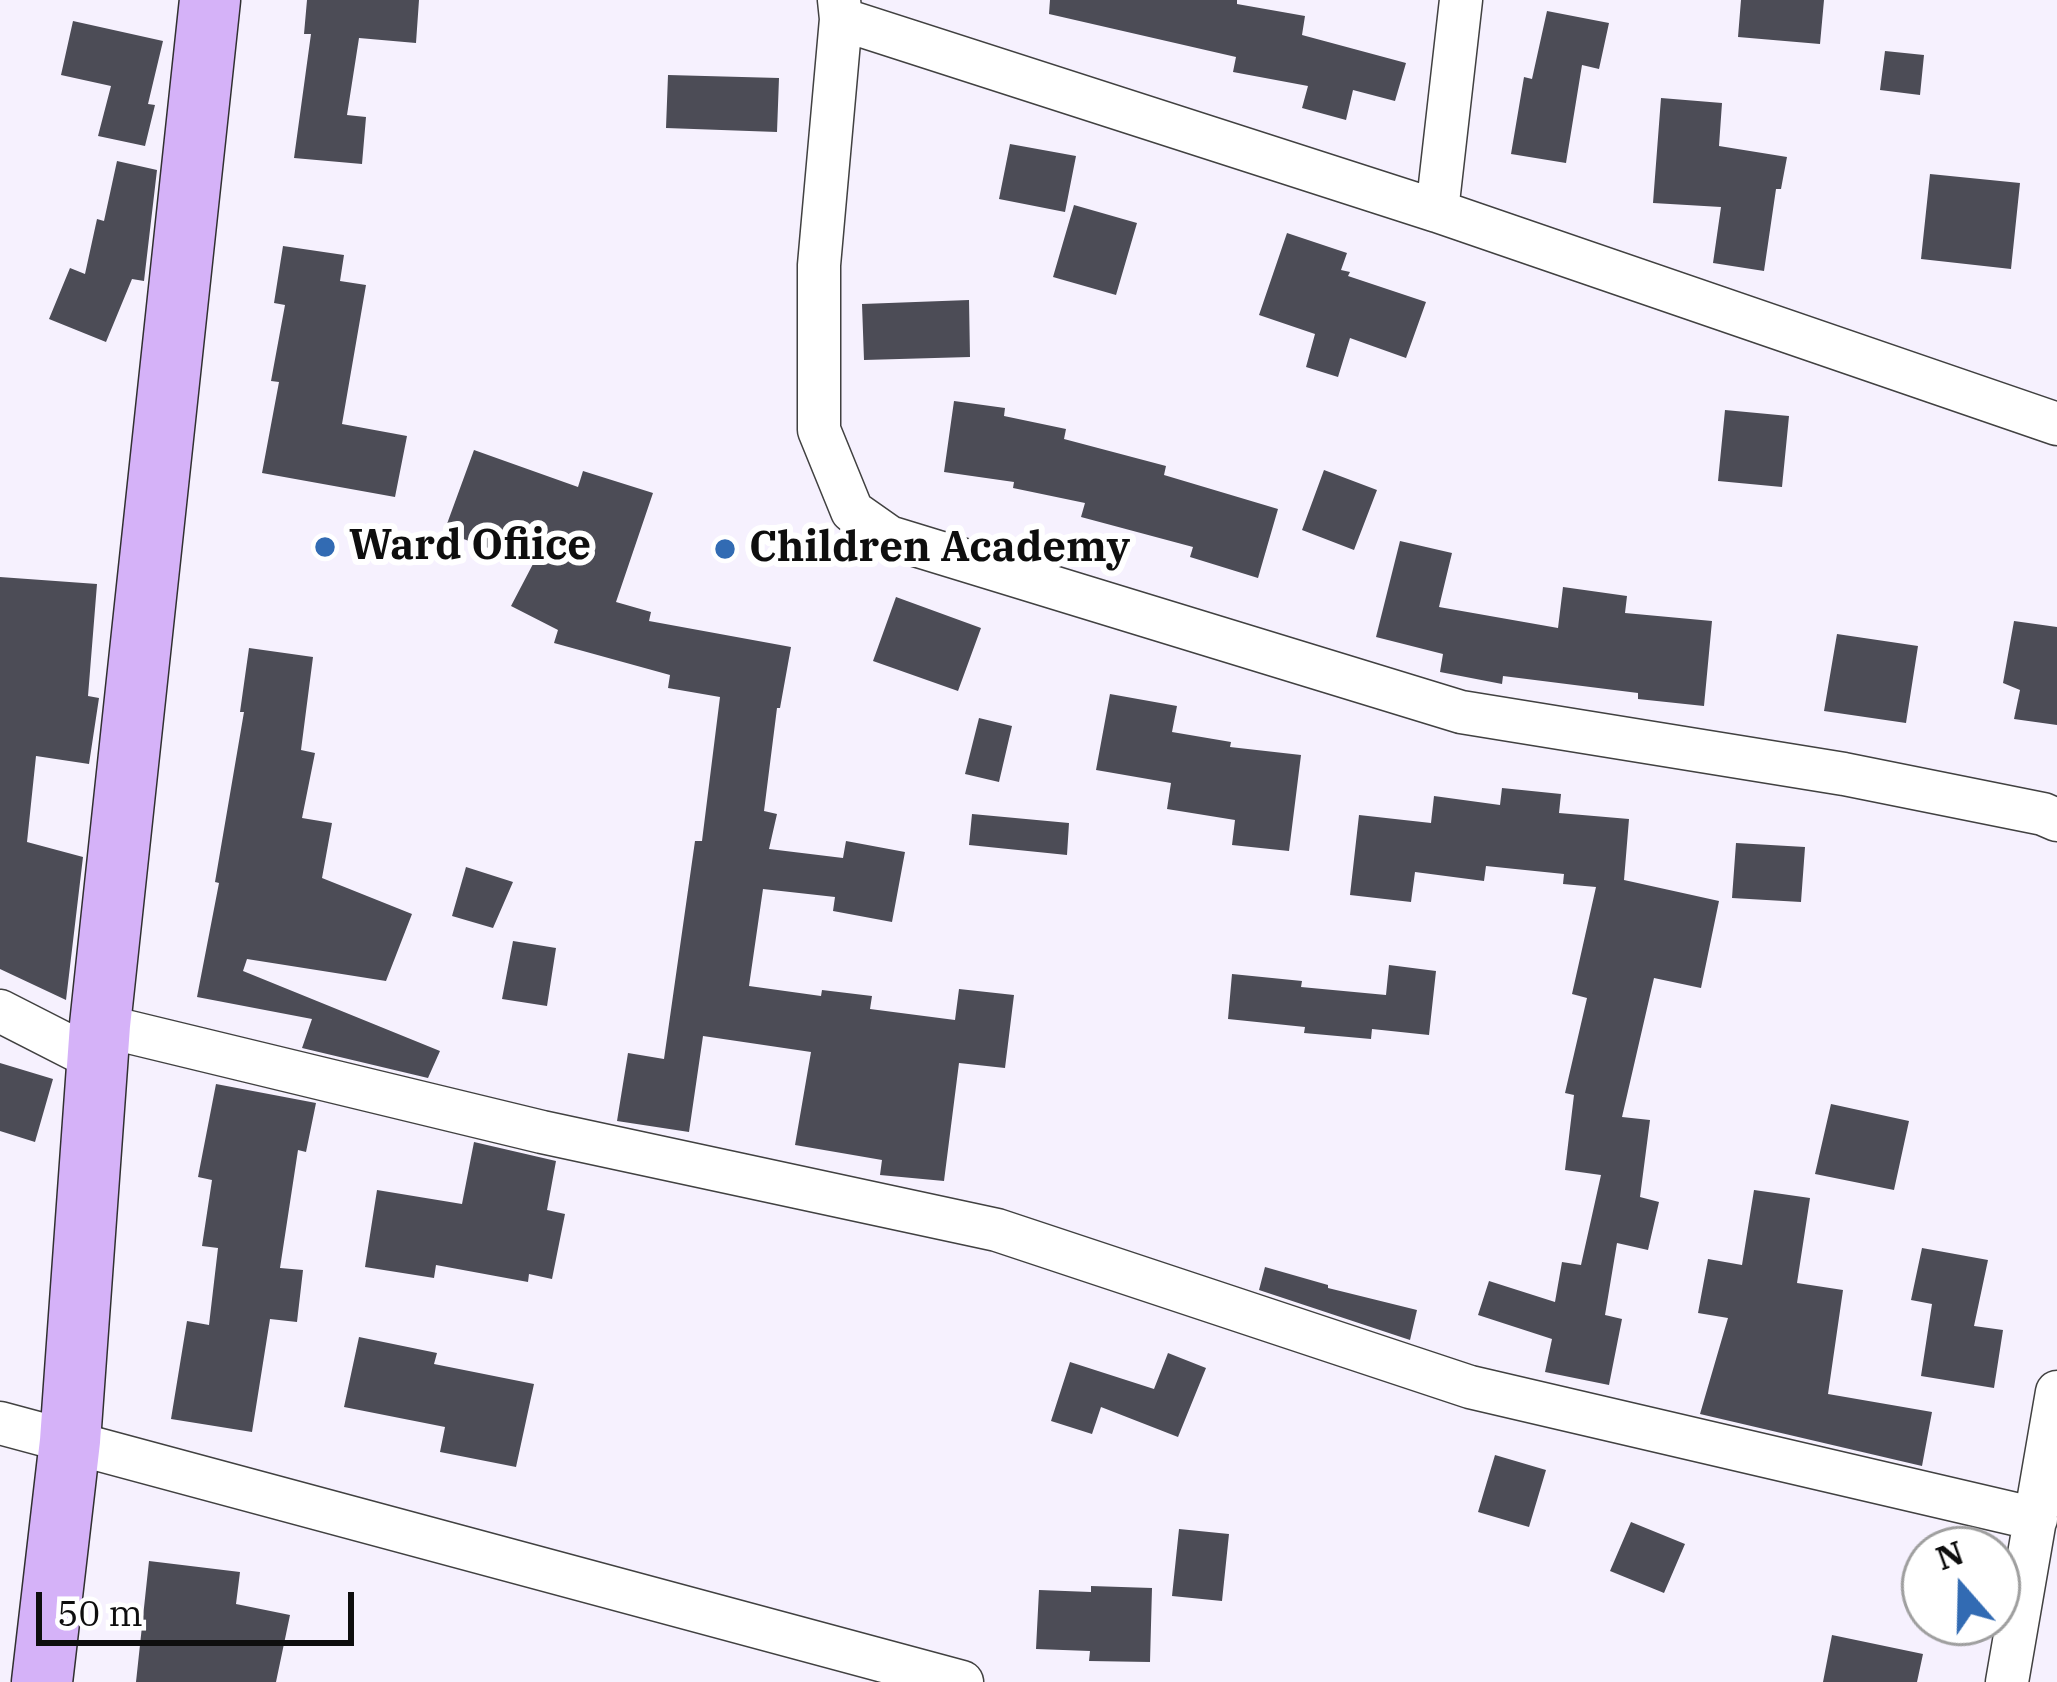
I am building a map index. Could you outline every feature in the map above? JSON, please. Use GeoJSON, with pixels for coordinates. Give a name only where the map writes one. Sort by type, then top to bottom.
{"type":"FeatureCollection","features":[{"type":"Feature","properties":{"kind":"street"},"geometry":{"type":"LineString","coordinates":[[42,1682],[70,1441],[99,1043],[210,0]]}},
{"type":"Feature","properties":{"kind":"street"},"geometry":{"type":"LineString","coordinates":[[1437,211],[1461,0]]}},
{"type":"Feature","properties":{"kind":"street"},"geometry":{"type":"LineString","coordinates":[[2057,424],[840,9],[819,265],[819,430],[852,511],[889,537],[1461,712],[1844,774],[2057,820]]}},
{"type":"Feature","properties":{"kind":"street"},"geometry":{"type":"LineString","coordinates":[[0,1011],[99,1043],[997,1230],[1470,1387],[2036,1519]]}},
{"type":"Feature","properties":{"kind":"street"},"geometry":{"type":"LineString","coordinates":[[2007,1682],[2057,1392]]}},
{"type":"Feature","properties":{"kind":"street"},"geometry":{"type":"LineString","coordinates":[[0,1423],[962,1682]]}},
{"type":"Feature","properties":{"kind":"building"},"geometry":{"type":"Polygon","coordinates":[[[307,0],[419,0],[416,43],[359,38],[347,115],[366,117],[362,164],[294,158],[311,34],[304,34],[307,0]]]}},
{"type":"Feature","properties":{"kind":"building"},"geometry":{"type":"Polygon","coordinates":[[[1050,0],[1237,0],[1237,4],[1305,16],[1302,35],[1406,63],[1395,101],[1353,90],[1346,120],[1302,108],[1308,86],[1233,72],[1236,57],[1049,14],[1050,0]]]}},
{"type":"Feature","properties":{"kind":"building"},"geometry":{"type":"Polygon","coordinates":[[[1741,0],[1824,0],[1820,44],[1738,37],[1741,0]]]}},
{"type":"Feature","properties":{"kind":"building"},"geometry":{"type":"Polygon","coordinates":[[[1547,11],[1609,23],[1599,69],[1582,65],[1566,163],[1511,154],[1524,77],[1532,79],[1547,11]]]}},
{"type":"Feature","properties":{"kind":"building"},"geometry":{"type":"Polygon","coordinates":[[[73,21],[163,41],[148,104],[155,105],[145,146],[98,136],[111,86],[61,75],[73,21]]]}},
{"type":"Feature","properties":{"kind":"building"},"geometry":{"type":"Polygon","coordinates":[[[1885,51],[1924,55],[1920,95],[1880,90],[1885,51]]]}},
{"type":"Feature","properties":{"kind":"building"},"geometry":{"type":"Polygon","coordinates":[[[668,75],[779,78],[777,132],[666,128],[668,75]]]}},
{"type":"Feature","properties":{"kind":"building"},"geometry":{"type":"Polygon","coordinates":[[[1661,98],[1722,103],[1719,146],[1787,157],[1781,189],[1776,189],[1764,271],[1713,263],[1721,207],[1653,203],[1661,98]]]}},
{"type":"Feature","properties":{"kind":"building"},"geometry":{"type":"Polygon","coordinates":[[[1010,144],[1076,156],[1065,212],[999,199],[1010,144]]]}},
{"type":"Feature","properties":{"kind":"building"},"geometry":{"type":"Polygon","coordinates":[[[117,161],[157,170],[144,281],[132,279],[106,342],[49,319],[70,268],[85,274],[97,219],[104,221],[117,161]]]}},
{"type":"Feature","properties":{"kind":"building"},"geometry":{"type":"Polygon","coordinates":[[[1930,174],[2020,183],[2011,269],[1921,259],[1930,174]]]}},
{"type":"Feature","properties":{"kind":"building"},"geometry":{"type":"Polygon","coordinates":[[[1074,205],[1137,223],[1116,295],[1053,277],[1074,205]]]}},
{"type":"Feature","properties":{"kind":"building"},"geometry":{"type":"Polygon","coordinates":[[[1287,233],[1347,253],[1341,270],[1350,272],[1348,276],[1426,302],[1406,358],[1350,338],[1338,377],[1306,367],[1315,334],[1259,315],[1287,233]]]}},
{"type":"Feature","properties":{"kind":"building"},"geometry":{"type":"Polygon","coordinates":[[[283,246],[344,255],[340,281],[366,285],[342,424],[407,436],[395,497],[262,473],[279,382],[271,381],[285,305],[274,303],[283,246]]]}},
{"type":"Feature","properties":{"kind":"building"},"geometry":{"type":"Polygon","coordinates":[[[969,300],[970,357],[864,360],[862,304],[969,300]]]}},
{"type":"Feature","properties":{"kind":"building"},"geometry":{"type":"Polygon","coordinates":[[[954,401],[1005,408],[1004,416],[1066,429],[1064,439],[1166,466],[1164,475],[1278,509],[1258,578],[1190,557],[1193,547],[1081,517],[1085,503],[1013,488],[1014,482],[944,472],[954,401]]]}},
{"type":"Feature","properties":{"kind":"building"},"geometry":{"type":"Polygon","coordinates":[[[1725,410],[1789,416],[1782,487],[1718,481],[1725,410]]]}},
{"type":"Feature","properties":{"kind":"building"},"geometry":{"type":"Polygon","coordinates":[[[474,450],[578,487],[583,471],[653,493],[616,602],[651,612],[649,621],[791,647],[777,708],[764,811],[777,814],[769,849],[843,858],[846,841],[905,852],[892,922],[833,911],[835,897],[763,889],[749,986],[821,996],[822,990],[872,996],[870,1009],[955,1020],[959,989],[1014,995],[1005,1068],[959,1063],[944,1181],[880,1175],[882,1160],[795,1145],[811,1052],[703,1036],[689,1132],[617,1121],[628,1053],[664,1059],[695,841],[702,841],[720,697],[668,688],[670,675],[554,643],[558,630],[511,606],[533,564],[444,532],[474,450]]]}},
{"type":"Feature","properties":{"kind":"building"},"geometry":{"type":"Polygon","coordinates":[[[1324,470],[1377,490],[1354,550],[1302,530],[1324,470]]]}},
{"type":"Feature","properties":{"kind":"building"},"geometry":{"type":"Polygon","coordinates":[[[1400,541],[1452,553],[1439,607],[1558,628],[1563,587],[1627,596],[1625,613],[1712,621],[1704,706],[1638,699],[1638,693],[1503,676],[1502,684],[1440,672],[1443,654],[1376,637],[1400,541]]]}},
{"type":"Feature","properties":{"kind":"building"},"geometry":{"type":"Polygon","coordinates":[[[0,577],[97,584],[88,696],[99,698],[89,764],[36,756],[27,842],[83,857],[66,1000],[0,969],[0,577]]]}},
{"type":"Feature","properties":{"kind":"building"},"geometry":{"type":"Polygon","coordinates":[[[896,597],[981,628],[958,691],[873,661],[896,597]]]}},
{"type":"Feature","properties":{"kind":"building"},"geometry":{"type":"Polygon","coordinates":[[[2014,621],[2057,627],[2057,725],[2014,719],[2020,690],[2003,683],[2014,621]]]}},
{"type":"Feature","properties":{"kind":"building"},"geometry":{"type":"Polygon","coordinates":[[[1837,634],[1918,646],[1906,723],[1824,711],[1837,634]]]}},
{"type":"Feature","properties":{"kind":"building"},"geometry":{"type":"Polygon","coordinates":[[[249,648],[313,657],[301,750],[315,753],[302,818],[332,823],[322,878],[412,914],[386,981],[247,959],[243,971],[440,1051],[428,1078],[302,1048],[312,1019],[197,997],[219,883],[215,882],[244,712],[240,712],[249,648]]]}},
{"type":"Feature","properties":{"kind":"building"},"geometry":{"type":"Polygon","coordinates":[[[1110,694],[1177,706],[1172,732],[1231,742],[1230,747],[1301,755],[1289,851],[1232,845],[1235,820],[1167,809],[1171,783],[1096,770],[1110,694]]]}},
{"type":"Feature","properties":{"kind":"building"},"geometry":{"type":"Polygon","coordinates":[[[979,718],[1012,726],[999,782],[965,774],[979,718]]]}},
{"type":"Feature","properties":{"kind":"building"},"geometry":{"type":"Polygon","coordinates":[[[1502,788],[1561,794],[1559,813],[1629,819],[1624,880],[1719,901],[1701,988],[1654,978],[1622,1117],[1650,1120],[1640,1197],[1659,1202],[1648,1250],[1617,1243],[1605,1315],[1622,1319],[1609,1385],[1545,1372],[1552,1339],[1478,1315],[1489,1281],[1555,1302],[1562,1262],[1581,1265],[1601,1175],[1565,1170],[1574,1095],[1565,1093],[1587,998],[1572,994],[1596,887],[1563,884],[1564,874],[1486,866],[1484,881],[1415,872],[1411,902],[1350,895],[1359,815],[1431,823],[1434,796],[1500,805],[1502,788]]]}},
{"type":"Feature","properties":{"kind":"building"},"geometry":{"type":"Polygon","coordinates":[[[972,814],[1069,823],[1067,855],[969,845],[972,814]]]}},
{"type":"Feature","properties":{"kind":"building"},"geometry":{"type":"Polygon","coordinates":[[[1736,843],[1805,847],[1801,902],[1732,898],[1736,843]]]}},
{"type":"Feature","properties":{"kind":"building"},"geometry":{"type":"Polygon","coordinates":[[[466,867],[513,882],[493,928],[452,916],[466,867]]]}},
{"type":"Feature","properties":{"kind":"building"},"geometry":{"type":"Polygon","coordinates":[[[513,941],[556,948],[547,1006],[502,999],[513,941]]]}},
{"type":"Feature","properties":{"kind":"building"},"geometry":{"type":"Polygon","coordinates":[[[1389,965],[1436,971],[1429,1035],[1372,1029],[1371,1039],[1228,1019],[1232,974],[1386,995],[1389,965]]]}},
{"type":"Feature","properties":{"kind":"building"},"geometry":{"type":"Polygon","coordinates":[[[0,1063],[53,1079],[35,1142],[0,1131],[0,1063]]]}},
{"type":"Feature","properties":{"kind":"building"},"geometry":{"type":"Polygon","coordinates":[[[216,1084],[316,1103],[306,1152],[298,1150],[280,1268],[303,1270],[297,1322],[270,1319],[252,1432],[171,1419],[187,1321],[209,1325],[218,1248],[202,1246],[212,1180],[198,1177],[216,1084]]]}},
{"type":"Feature","properties":{"kind":"building"},"geometry":{"type":"Polygon","coordinates":[[[1831,1104],[1909,1121],[1894,1190],[1815,1174],[1831,1104]]]}},
{"type":"Feature","properties":{"kind":"building"},"geometry":{"type":"Polygon","coordinates":[[[474,1142],[556,1161],[547,1210],[565,1214],[552,1279],[529,1274],[528,1282],[436,1265],[434,1278],[365,1267],[377,1190],[462,1204],[474,1142]]]}},
{"type":"Feature","properties":{"kind":"building"},"geometry":{"type":"Polygon","coordinates":[[[1754,1190],[1810,1198],[1797,1283],[1843,1290],[1828,1394],[1932,1412],[1922,1466],[1700,1414],[1728,1318],[1698,1313],[1708,1259],[1742,1265],[1754,1190]]]}},
{"type":"Feature","properties":{"kind":"building"},"geometry":{"type":"Polygon","coordinates":[[[1922,1248],[1988,1260],[1974,1326],[2003,1330],[1994,1388],[1921,1376],[1932,1304],[1911,1300],[1922,1248]]]}},
{"type":"Feature","properties":{"kind":"building"},"geometry":{"type":"Polygon","coordinates":[[[1265,1267],[1417,1310],[1410,1340],[1259,1290],[1265,1267]]]}},
{"type":"Feature","properties":{"kind":"building"},"geometry":{"type":"Polygon","coordinates":[[[359,1337],[437,1353],[434,1364],[534,1384],[516,1467],[440,1452],[445,1427],[344,1407],[359,1337]]]}},
{"type":"Feature","properties":{"kind":"building"},"geometry":{"type":"Polygon","coordinates":[[[1168,1353],[1206,1368],[1178,1437],[1101,1407],[1092,1434],[1051,1421],[1070,1362],[1154,1389],[1168,1353]]]}},
{"type":"Feature","properties":{"kind":"building"},"geometry":{"type":"Polygon","coordinates":[[[1495,1455],[1546,1470],[1529,1527],[1478,1512],[1495,1455]]]}},
{"type":"Feature","properties":{"kind":"building"},"geometry":{"type":"Polygon","coordinates":[[[1631,1522],[1685,1544],[1664,1593],[1610,1571],[1631,1522]]]}},
{"type":"Feature","properties":{"kind":"building"},"geometry":{"type":"Polygon","coordinates":[[[1179,1529],[1229,1534],[1222,1601],[1172,1596],[1179,1529]]]}},
{"type":"Feature","properties":{"kind":"building"},"geometry":{"type":"Polygon","coordinates":[[[149,1561],[240,1572],[236,1604],[290,1615],[276,1682],[136,1682],[149,1561]]]}},
{"type":"Feature","properties":{"kind":"building"},"geometry":{"type":"Polygon","coordinates":[[[1091,1586],[1152,1588],[1150,1662],[1089,1661],[1090,1651],[1036,1649],[1039,1590],[1091,1592],[1091,1586]]]}},
{"type":"Feature","properties":{"kind":"building"},"geometry":{"type":"Polygon","coordinates":[[[1832,1635],[1923,1654],[1917,1682],[1823,1682],[1832,1635]]]}},
{"type":"Feature","properties":{"kind":"place","name":"Ward Ofiice"},"geometry":{"type":"Point","coordinates":[325,547]}},
{"type":"Feature","properties":{"kind":"place","name":"Children Academy"},"geometry":{"type":"Point","coordinates":[725,549]}}]}
